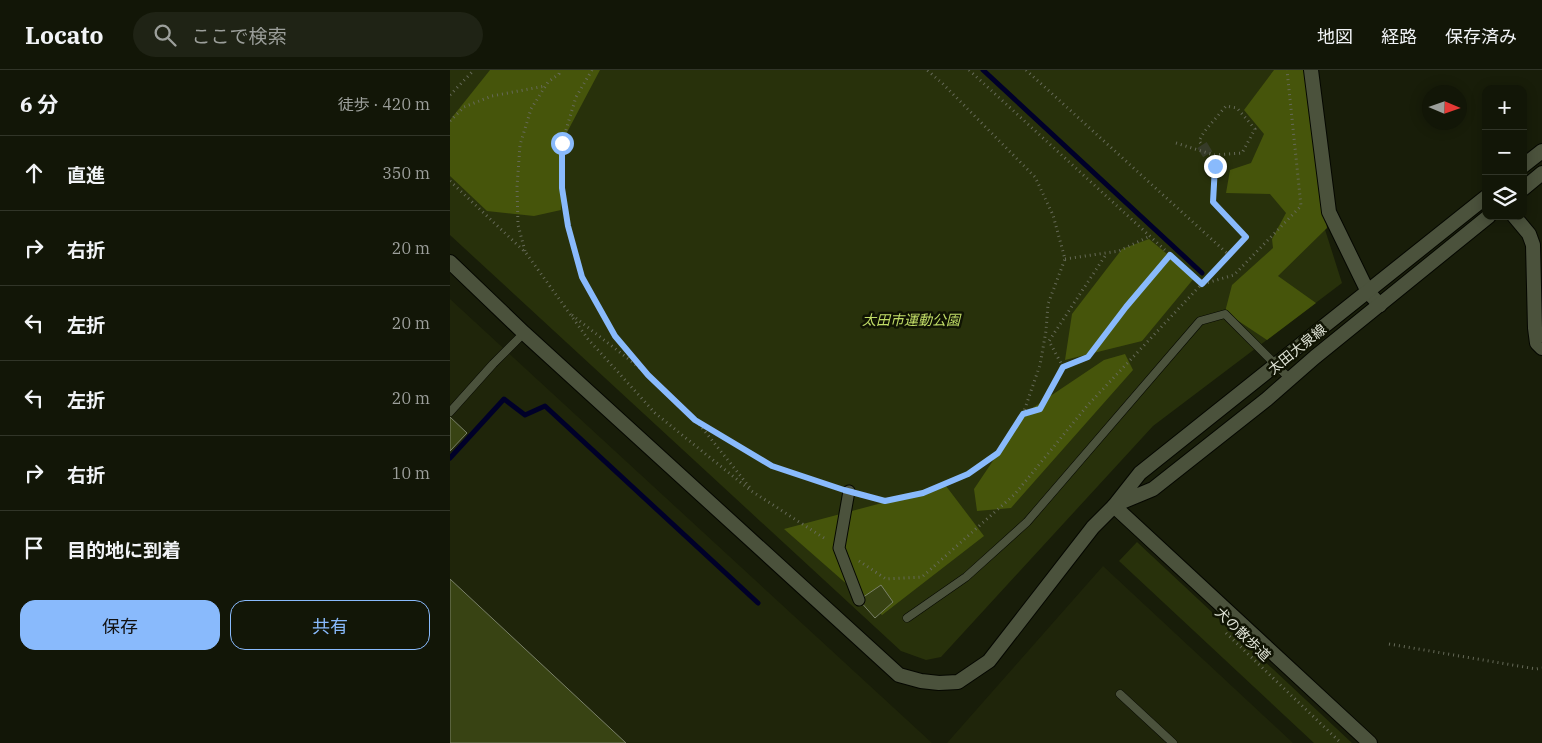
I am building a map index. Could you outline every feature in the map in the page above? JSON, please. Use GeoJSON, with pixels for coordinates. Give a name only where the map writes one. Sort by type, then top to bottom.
{"type":"FeatureCollection","features":[{"type":"Feature","properties":{"kind":"main road"},"geometry":{"type":"LineString","coordinates":[[1311,70],[1330,212],[1368,292],[1380,305]]}},
{"type":"Feature","properties":{"kind":"main road"},"geometry":{"type":"LineString","coordinates":[[1527,163],[1542,151]]}},
{"type":"Feature","properties":{"kind":"main road"},"geometry":{"type":"LineString","coordinates":[[1527,185],[1542,173]]}},
{"type":"Feature","properties":{"kind":"main road","name":"太田大泉線"},"geometry":{"type":"LineString","coordinates":[[1114,506],[1140,473],[1482,200]]}},
{"type":"Feature","properties":{"kind":"main road","name":"太田大泉線"},"geometry":{"type":"LineString","coordinates":[[1114,506],[1153,489],[1485,220]]}},
{"type":"Feature","properties":{"kind":"main road"},"geometry":{"type":"LineString","coordinates":[[1517,220],[1529,234],[1538,264],[1535,328],[1537,343],[1542,348]]}},
{"type":"Feature","properties":{"kind":"main road"},"geometry":{"type":"LineString","coordinates":[[450,262],[524,333],[899,675],[921,681],[939,683],[958,682],[989,661],[1093,527],[1114,506],[1370,743]]}},
{"type":"Feature","properties":{"kind":"street"},"geometry":{"type":"LineString","coordinates":[[849,491],[839,548],[859,600]]}},
{"type":"Feature","properties":{"kind":"lane"},"geometry":{"type":"LineString","coordinates":[[907,618],[966,578],[1026,522],[1200,321],[1225,314],[1290,379]]}},
{"type":"Feature","properties":{"kind":"lane"},"geometry":{"type":"LineString","coordinates":[[450,412],[524,333]]}},
{"type":"Feature","properties":{"kind":"lane"},"geometry":{"type":"LineString","coordinates":[[1120,694],[1173,743]]}},
{"type":"Feature","properties":{"kind":"path"},"geometry":{"type":"LineString","coordinates":[[450,95],[474,70]]}},
{"type":"Feature","properties":{"kind":"path"},"geometry":{"type":"LineString","coordinates":[[526,253],[518,225],[517,187],[520,145],[531,110],[545,86],[559,74],[560,70]]}},
{"type":"Feature","properties":{"kind":"path"},"geometry":{"type":"LineString","coordinates":[[592,70],[576,97],[562,143],[562,188],[568,226],[582,277],[615,336],[648,375]]}},
{"type":"Feature","properties":{"kind":"path"},"geometry":{"type":"LineString","coordinates":[[695,420],[772,466],[885,501],[923,493],[968,474],[998,453],[1023,414],[1040,365],[1046,331],[1048,304],[1065,260],[1053,215],[1035,178],[927,70]]}},
{"type":"Feature","properties":{"kind":"path"},"geometry":{"type":"LineString","coordinates":[[969,70],[1202,284]]}},
{"type":"Feature","properties":{"kind":"path"},"geometry":{"type":"LineString","coordinates":[[1026,70],[1229,255]]}},
{"type":"Feature","properties":{"kind":"path"},"geometry":{"type":"LineString","coordinates":[[1202,284],[1234,276],[1301,206],[1287,70]]}},
{"type":"Feature","properties":{"kind":"path"},"geometry":{"type":"LineString","coordinates":[[450,121],[464,107],[492,96],[545,86]]}},
{"type":"Feature","properties":{"kind":"path"},"geometry":{"type":"LineString","coordinates":[[1176,143],[1214,156],[1242,153],[1255,129],[1237,108],[1226,106],[1204,132],[1200,141],[1202,145]]}},
{"type":"Feature","properties":{"kind":"path"},"geometry":{"type":"LineString","coordinates":[[450,181],[526,253],[588,339],[655,413],[754,493],[886,579],[922,577],[1015,494],[1087,406],[1246,237],[1213,202],[1215,166]]}},
{"type":"Feature","properties":{"kind":"path"},"geometry":{"type":"LineString","coordinates":[[1065,260],[1119,251],[1150,236]]}},
{"type":"Feature","properties":{"kind":"path"},"geometry":{"type":"LineString","coordinates":[[1063,367],[1049,340],[1108,253]]}},
{"type":"Feature","properties":{"kind":"path"},"geometry":{"type":"LineString","coordinates":[[1023,414],[1040,409],[1063,367],[1088,357],[1126,307],[1170,255]]}},
{"type":"Feature","properties":{"kind":"path"},"geometry":{"type":"LineString","coordinates":[[568,311],[630,359],[695,420],[706,431],[754,493]]}},
{"type":"Feature","properties":{"kind":"path","name":"犬の散歩道"},"geometry":{"type":"LineString","coordinates":[[1221,628],[1341,743]]}},
{"type":"Feature","properties":{"kind":"path"},"geometry":{"type":"LineString","coordinates":[[1389,644],[1536,669],[1542,668]]}},
{"type":"Feature","properties":{"kind":"shaded area"},"geometry":{"type":"Polygon","coordinates":[[[450,299],[932,743],[450,743],[450,299]]]}},
{"type":"Feature","properties":{"kind":"shaded area"},"geometry":{"type":"Polygon","coordinates":[[[1103,566],[1293,743],[947,743],[1103,566]]]}},
{"type":"Feature","properties":{"kind":"green space","name":"太田市運動公園"},"geometry":{"type":"Polygon","coordinates":[[[450,70],[1305,70],[1321,217],[1342,283],[1153,426],[941,657],[926,660],[901,651],[450,235],[450,70]]]}},
{"type":"Feature","properties":{"kind":"green space"},"geometry":{"type":"Polygon","coordinates":[[[490,70],[600,70],[564,138],[561,210],[534,216],[487,211],[450,176],[450,120],[490,70]]]}},
{"type":"Feature","properties":{"kind":"green space"},"geometry":{"type":"Polygon","coordinates":[[[1274,70],[1307,70],[1327,228],[1278,276],[1316,303],[1267,340],[1225,312],[1232,285],[1273,248],[1272,239],[1286,213],[1270,194],[1226,193],[1230,170],[1251,163],[1264,134],[1244,110],[1274,70]]]}},
{"type":"Feature","properties":{"kind":"green space"},"geometry":{"type":"Polygon","coordinates":[[[1149,239],[1195,277],[1142,341],[1065,360],[1072,314],[1122,249],[1149,239]]]}},
{"type":"Feature","properties":{"kind":"green space"},"geometry":{"type":"Polygon","coordinates":[[[1125,354],[1133,370],[1011,508],[977,511],[974,489],[1025,413],[1104,360],[1125,354]]]}},
{"type":"Feature","properties":{"kind":"green space"},"geometry":{"type":"Polygon","coordinates":[[[946,486],[984,536],[882,615],[784,529],[946,486]]]}},
{"type":"Feature","properties":{"kind":"green space"},"geometry":{"type":"Polygon","coordinates":[[[1137,542],[1352,743],[1314,743],[1119,561],[1137,542]]]}},
{"type":"Feature","properties":{"kind":"building"},"geometry":{"type":"Polygon","coordinates":[[[450,417],[467,433],[450,451],[450,417]]]}},
{"type":"Feature","properties":{"kind":"building"},"geometry":{"type":"Polygon","coordinates":[[[450,579],[626,743],[450,743],[450,579]]]}},
{"type":"Feature","properties":{"kind":"building"},"geometry":{"type":"Polygon","coordinates":[[[881,585],[893,602],[875,618],[859,600],[881,585]]]}},
{"type":"Feature","properties":{"kind":"waterway"},"geometry":{"type":"LineString","coordinates":[[983,70],[1202,273]]}},
{"type":"Feature","properties":{"kind":"waterway"},"geometry":{"type":"LineString","coordinates":[[450,458],[504,399],[525,415],[545,406],[758,603]]}},
{"type":"Feature","properties":{"kind":"tunnel"},"geometry":{"type":"LineString","coordinates":[[1202,145],[1215,166]]}},
{"type":"Feature","properties":{"kind":"route"},"geometry":{"type":"LineString","coordinates":[[562,143],[562,188],[568,226],[582,277],[615,336],[648,375],[695,420],[772,466],[844,490],[885,501],[923,493],[968,474],[998,453],[1023,414],[1040,409],[1063,367],[1088,357],[1126,307],[1170,255],[1202,284],[1246,237],[1213,202],[1215,166]]}}]}
